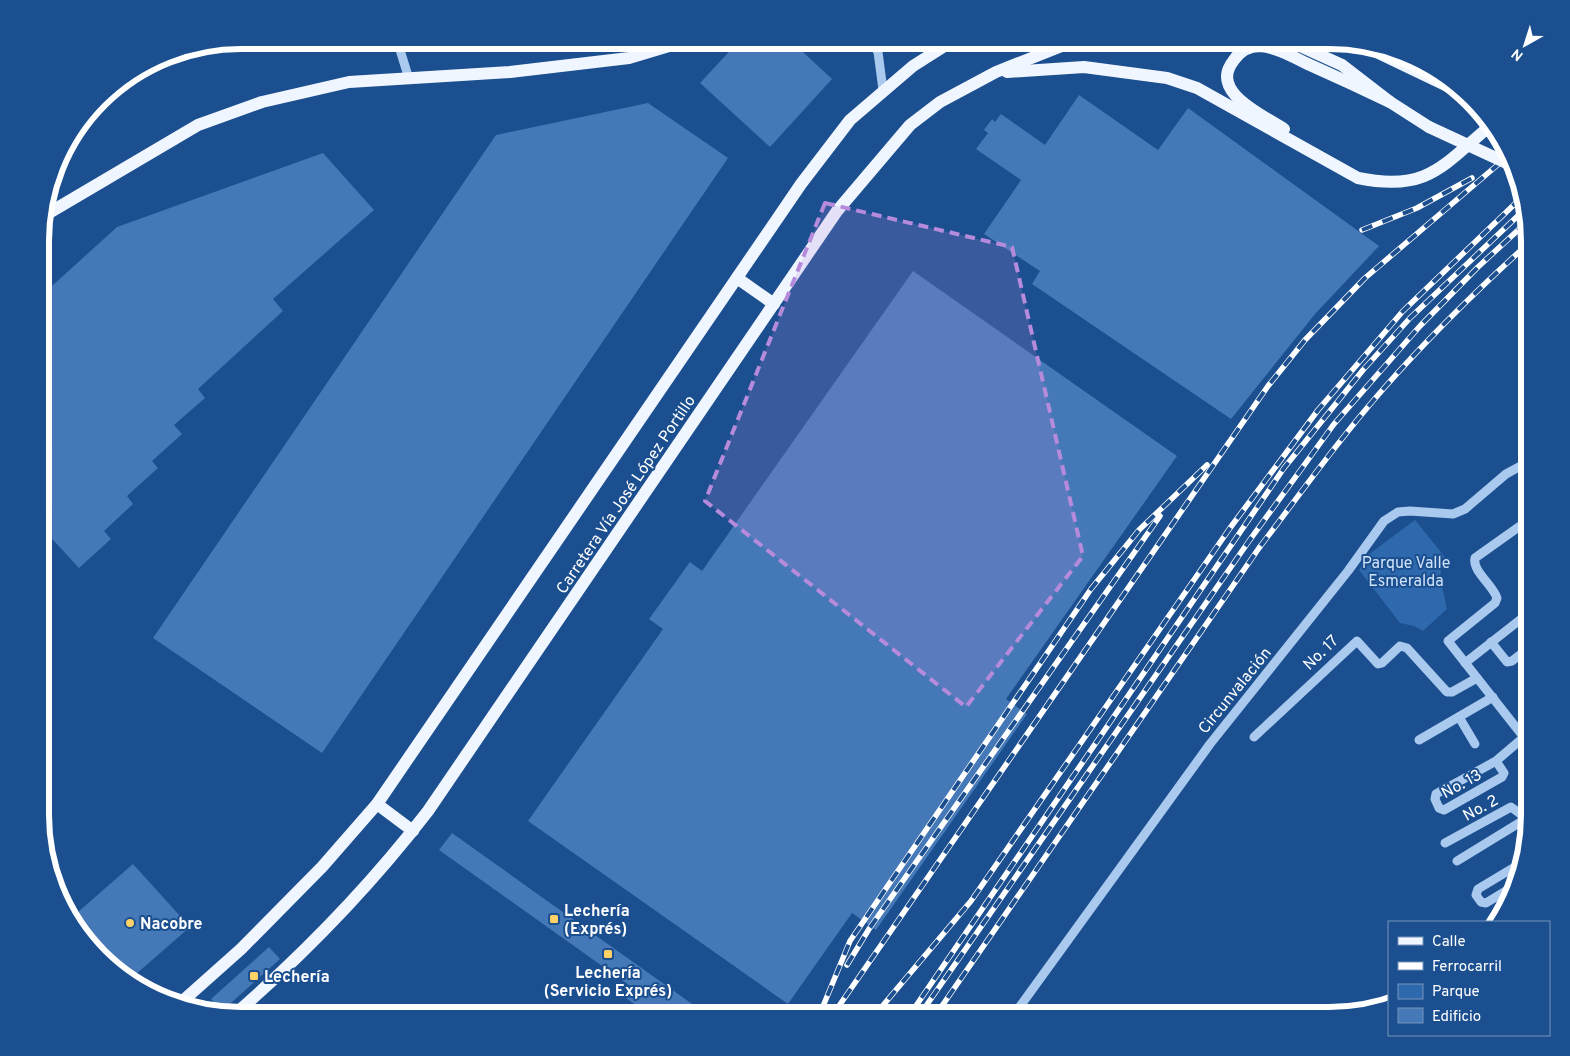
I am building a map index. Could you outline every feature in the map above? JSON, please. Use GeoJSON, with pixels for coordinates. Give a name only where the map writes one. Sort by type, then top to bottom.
{"type":"FeatureCollection","features":[{"type":"Feature","properties":{"kind":"main road"},"geometry":{"type":"LineString","coordinates":[[51,212],[198,125],[262,102],[349,82],[510,72],[629,58],[659,49]]}},
{"type":"Feature","properties":{"kind":"main road","name":"Carretera Vía José López Portillo"},"geometry":{"type":"LineString","coordinates":[[185,999],[241,949],[322,867],[378,804],[801,184],[850,120],[913,66],[940,49]]}},
{"type":"Feature","properties":{"kind":"main road","name":"Carretera Vía José López Portillo"},"geometry":{"type":"LineString","coordinates":[[243,1007],[272,982],[355,898],[413,831],[838,211],[910,125],[940,102],[996,72],[1054,49]]}},
{"type":"Feature","properties":{"kind":"main road"},"geometry":{"type":"LineString","coordinates":[[1247,49],[1243,50],[1232,61],[1228,73],[1228,86],[1237,98],[1286,130],[1299,146]]}},
{"type":"Feature","properties":{"kind":"main road"},"geometry":{"type":"LineString","coordinates":[[1270,49],[1287,54],[1390,102]]}},
{"type":"Feature","properties":{"kind":"main road"},"geometry":{"type":"LineString","coordinates":[[1307,49],[1342,65],[1390,102],[1428,127],[1504,162]]}},
{"type":"Feature","properties":{"kind":"main road"},"geometry":{"type":"LineString","coordinates":[[1392,59],[1432,78]]}},
{"type":"Feature","properties":{"kind":"main road"},"geometry":{"type":"LineString","coordinates":[[996,72],[1084,67],[1167,78],[1197,88],[1358,178],[1384,183],[1405,183],[1422,178],[1443,166],[1486,130]]}},
{"type":"Feature","properties":{"kind":"main road"},"geometry":{"type":"LineString","coordinates":[[737,278],[774,304]]}},
{"type":"Feature","properties":{"kind":"main road"},"geometry":{"type":"LineString","coordinates":[[378,804],[413,831]]}},
{"type":"Feature","properties":{"kind":"street"},"geometry":{"type":"LineString","coordinates":[[400,49],[409,79]]}},
{"type":"Feature","properties":{"kind":"street"},"geometry":{"type":"LineString","coordinates":[[876,49],[883,90]]}},
{"type":"Feature","properties":{"kind":"street","name":"Circunvalación"},"geometry":{"type":"LineString","coordinates":[[1020,1007],[1210,744],[1348,571],[1384,521],[1398,512],[1454,514],[1465,509],[1506,474],[1521,466]]}},
{"type":"Feature","properties":{"kind":"street"},"geometry":{"type":"LineString","coordinates":[[1521,525],[1475,558],[1475,565],[1495,592],[1497,598],[1495,603],[1448,641],[1521,730]]}},
{"type":"Feature","properties":{"kind":"street"},"geometry":{"type":"LineString","coordinates":[[1465,663],[1521,619]]}},
{"type":"Feature","properties":{"kind":"street","name":"No. 17"},"geometry":{"type":"LineString","coordinates":[[1254,737],[1357,641],[1378,664],[1382,663],[1400,646],[1407,648],[1448,692],[1452,692],[1477,678]]}},
{"type":"Feature","properties":{"kind":"street"},"geometry":{"type":"LineString","coordinates":[[1491,642],[1507,662],[1512,661],[1521,654]]}},
{"type":"Feature","properties":{"kind":"street"},"geometry":{"type":"LineString","coordinates":[[1419,740],[1493,697]]}},
{"type":"Feature","properties":{"kind":"street"},"geometry":{"type":"LineString","coordinates":[[1459,717],[1475,744]]}},
{"type":"Feature","properties":{"kind":"street","name":"No. 13"},"geometry":{"type":"LineString","coordinates":[[1496,761],[1504,773],[1502,777],[1444,810],[1439,808],[1435,799],[1436,794],[1496,761],[1521,743]]}},
{"type":"Feature","properties":{"kind":"street","name":"No. 2"},"geometry":{"type":"LineString","coordinates":[[1445,843],[1511,806],[1521,814]]}},
{"type":"Feature","properties":{"kind":"street","name":"No. 2"},"geometry":{"type":"LineString","coordinates":[[1457,861],[1521,823]]}},
{"type":"Feature","properties":{"kind":"street"},"geometry":{"type":"LineString","coordinates":[[1506,891],[1486,903],[1481,902],[1476,895],[1478,889],[1514,867]]}},
{"type":"Feature","properties":{"kind":"highlighted area"},"geometry":{"type":"Polygon","coordinates":[[[825,203],[1012,247],[1083,556],[966,707],[705,501],[825,203]]]}},
{"type":"Feature","properties":{"kind":"green space","name":"Parque Valle Esmeralda"},"geometry":{"type":"Polygon","coordinates":[[[1415,520],[1444,556],[1440,576],[1447,609],[1423,631],[1414,626],[1400,623],[1359,570],[1368,555],[1415,520]]]}},
{"type":"Feature","properties":{"kind":"building"},"geometry":{"type":"Polygon","coordinates":[[[732,49],[800,49],[832,79],[770,147],[700,83],[732,49]]]}},
{"type":"Feature","properties":{"kind":"building"},"geometry":{"type":"Polygon","coordinates":[[[1079,95],[1158,150],[1188,108],[1379,246],[1315,314],[1231,419],[1032,284],[1040,271],[984,234],[1021,180],[976,149],[988,133],[984,130],[992,119],[995,122],[1001,114],[1045,145],[1079,95]]]}},
{"type":"Feature","properties":{"kind":"building"},"geometry":{"type":"Polygon","coordinates":[[[648,103],[728,158],[322,753],[153,638],[496,135],[648,103]]]}},
{"type":"Feature","properties":{"kind":"building"},"geometry":{"type":"Polygon","coordinates":[[[323,153],[374,210],[273,299],[283,311],[198,389],[205,398],[174,425],[182,434],[152,461],[158,468],[127,496],[133,504],[104,531],[111,539],[79,568],[49,536],[49,289],[117,227],[323,153]]]}},
{"type":"Feature","properties":{"kind":"building"},"geometry":{"type":"Polygon","coordinates":[[[913,271],[1177,456],[1006,699],[1027,714],[876,930],[852,913],[788,1004],[528,821],[663,629],[649,619],[690,562],[702,571],[913,271]]]}},
{"type":"Feature","properties":{"kind":"building","name":"Lechería (Exprés)"},"geometry":{"type":"Polygon","coordinates":[[[452,833],[696,1007],[638,1007],[626,998],[633,988],[439,850],[452,833]]]}},
{"type":"Feature","properties":{"kind":"building","name":"Nacobre"},"geometry":{"type":"Polygon","coordinates":[[[133,864],[190,927],[135,975],[114,960],[96,942],[76,914],[133,864]]]}},
{"type":"Feature","properties":{"kind":"building"},"geometry":{"type":"Polygon","coordinates":[[[269,947],[280,959],[227,1007],[218,1006],[211,999],[269,947]]]}},
{"type":"Feature","properties":{"kind":"railway"},"geometry":{"type":"LineString","coordinates":[[838,1007],[1268,386],[1305,340],[1365,278],[1503,160]]}},
{"type":"Feature","properties":{"kind":"railway"},"geometry":{"type":"LineString","coordinates":[[1362,230],[1417,208],[1472,178]]}},
{"type":"Feature","properties":{"kind":"railway"},"geometry":{"type":"LineString","coordinates":[[882,1007],[971,901],[1230,528],[1318,410],[1403,311],[1518,201]]}},
{"type":"Feature","properties":{"kind":"railway"},"geometry":{"type":"LineString","coordinates":[[915,1007],[1284,468],[1363,370],[1410,318],[1520,214]]}},
{"type":"Feature","properties":{"kind":"railway"},"geometry":{"type":"LineString","coordinates":[[925,1007],[1249,541],[1334,424],[1420,326],[1478,267],[1521,227]]}},
{"type":"Feature","properties":{"kind":"railway"},"geometry":{"type":"LineString","coordinates":[[941,1007],[1259,548],[1320,466],[1368,406],[1419,349],[1521,251]]}},
{"type":"Feature","properties":{"kind":"railway"},"geometry":{"type":"LineString","coordinates":[[823,1007],[850,941],[1091,589],[1139,530],[1207,465]]}},
{"type":"Feature","properties":{"kind":"railway"},"geometry":{"type":"LineString","coordinates":[[847,965],[869,929],[1160,516]]}},
{"type":"Feature","properties":{"kind":"place","name":"Lechería (Exprés)"},"geometry":{"type":"Point","coordinates":[554,919]}},
{"type":"Feature","properties":{"kind":"place","name":"Nacobre"},"geometry":{"type":"Point","coordinates":[130,923]}},
{"type":"Feature","properties":{"kind":"place","name":"Lechería (Servicio Exprés)"},"geometry":{"type":"Point","coordinates":[608,954]}},
{"type":"Feature","properties":{"kind":"place","name":"Lechería"},"geometry":{"type":"Point","coordinates":[254,976]}}]}
